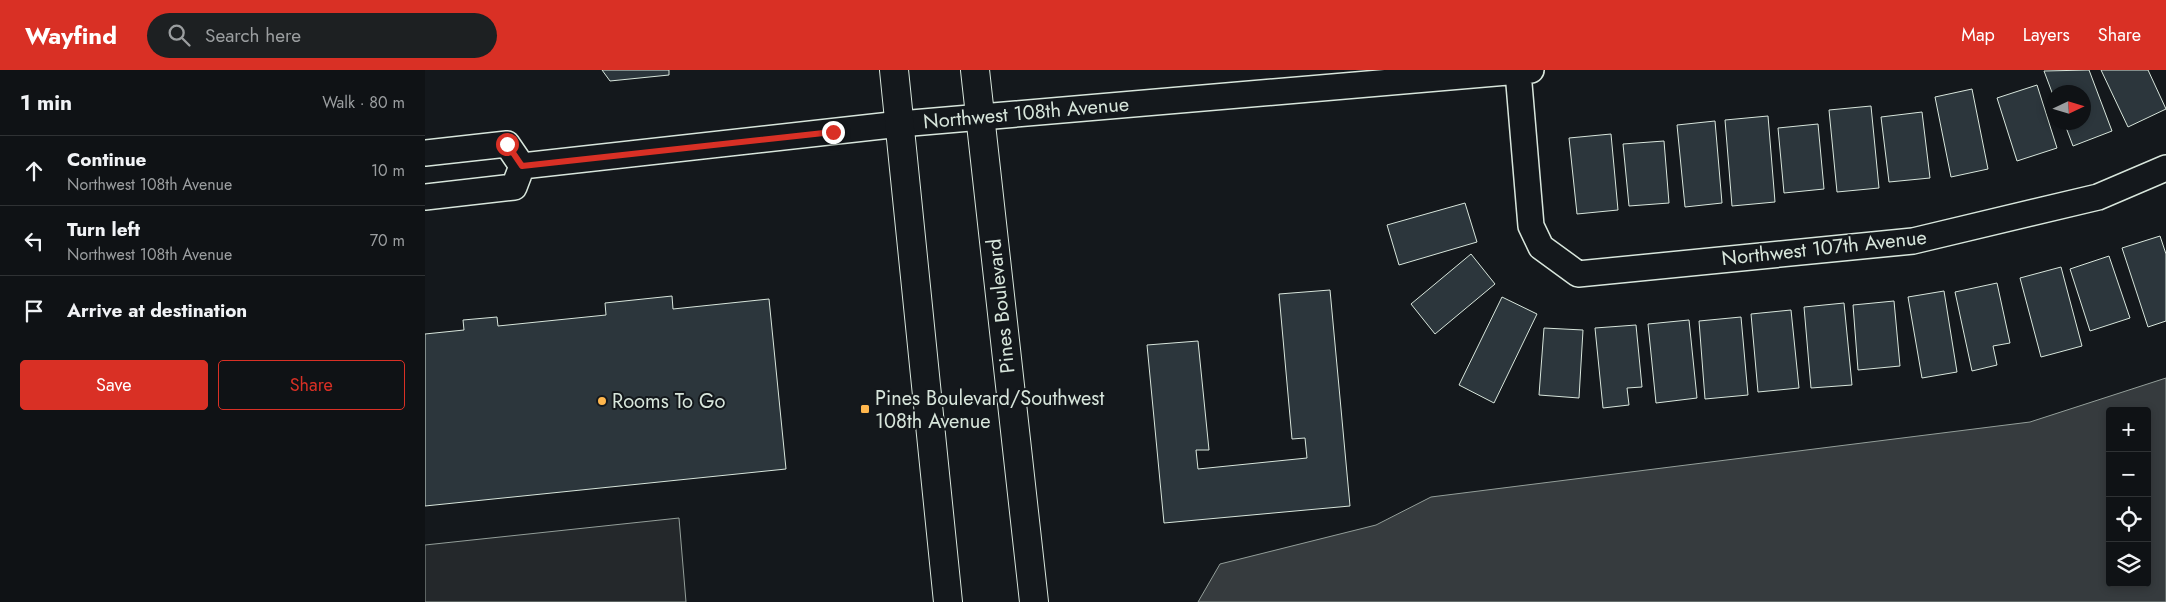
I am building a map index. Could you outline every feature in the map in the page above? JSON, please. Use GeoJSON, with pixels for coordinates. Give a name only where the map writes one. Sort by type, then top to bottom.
{"type":"FeatureCollection","features":[{"type":"Feature","properties":{"kind":"highway"},"geometry":{"type":"LineString","coordinates":[[894,70],[948,602]]}},
{"type":"Feature","properties":{"kind":"highway","name":"Pines Boulevard"},"geometry":{"type":"LineString","coordinates":[[975,70],[1034,602]]}},
{"type":"Feature","properties":{"kind":"street","name":"Northwest 108th Avenue"},"geometry":{"type":"LineString","coordinates":[[522,166],[900,124],[1525,71]]}},
{"type":"Feature","properties":{"kind":"street","name":"Northwest 107th Avenue"},"geometry":{"type":"LineString","coordinates":[[1525,71],[1531,226],[1541,247],[1579,274],[1913,241],[2097,197],[2166,168]]}},
{"type":"Feature","properties":{"kind":"street"},"geometry":{"type":"LineString","coordinates":[[425,153],[507,144],[522,166],[514,187],[425,197]]}},
{"type":"Feature","properties":{"kind":"shaded area"},"geometry":{"type":"Polygon","coordinates":[[[2166,378],[2166,602],[1198,602],[1220,564],[1376,525],[1431,497],[2030,422],[2166,378]]]}},
{"type":"Feature","properties":{"kind":"shaded area"},"geometry":{"type":"Polygon","coordinates":[[[679,518],[686,602],[425,602],[425,545],[679,518]]]}},
{"type":"Feature","properties":{"kind":"building"},"geometry":{"type":"Polygon","coordinates":[[[602,70],[669,70],[669,75],[610,81],[602,70]]]}},
{"type":"Feature","properties":{"kind":"building"},"geometry":{"type":"Polygon","coordinates":[[[2089,70],[2112,131],[2073,146],[2067,130],[2091,130],[2091,85],[2049,85],[2044,71],[2089,70]]]}},
{"type":"Feature","properties":{"kind":"building"},"geometry":{"type":"Polygon","coordinates":[[[2101,70],[2148,70],[2166,109],[2128,127],[2101,70]]]}},
{"type":"Feature","properties":{"kind":"building"},"geometry":{"type":"Polygon","coordinates":[[[2037,85],[2046,113],[2046,130],[2051,130],[2057,148],[2017,161],[1997,98],[2037,85]]]}},
{"type":"Feature","properties":{"kind":"building"},"geometry":{"type":"Polygon","coordinates":[[[1972,89],[1988,169],[1951,177],[1935,97],[1972,89]]]}},
{"type":"Feature","properties":{"kind":"building"},"geometry":{"type":"Polygon","coordinates":[[[1871,106],[1879,188],[1837,192],[1829,110],[1871,106]]]}},
{"type":"Feature","properties":{"kind":"building"},"geometry":{"type":"Polygon","coordinates":[[[1922,112],[1930,178],[1889,182],[1881,117],[1922,112]]]}},
{"type":"Feature","properties":{"kind":"building"},"geometry":{"type":"Polygon","coordinates":[[[1768,116],[1775,202],[1732,206],[1725,120],[1768,116]]]}},
{"type":"Feature","properties":{"kind":"building"},"geometry":{"type":"Polygon","coordinates":[[[1715,121],[1722,203],[1685,207],[1677,125],[1715,121]]]}},
{"type":"Feature","properties":{"kind":"building"},"geometry":{"type":"Polygon","coordinates":[[[1818,124],[1824,189],[1784,193],[1778,128],[1818,124]]]}},
{"type":"Feature","properties":{"kind":"building"},"geometry":{"type":"Polygon","coordinates":[[[1611,134],[1618,210],[1577,214],[1569,138],[1611,134]]]}},
{"type":"Feature","properties":{"kind":"building"},"geometry":{"type":"Polygon","coordinates":[[[1664,141],[1669,203],[1629,206],[1623,144],[1664,141]]]}},
{"type":"Feature","properties":{"kind":"building"},"geometry":{"type":"Polygon","coordinates":[[[1465,203],[1477,242],[1399,265],[1387,225],[1465,203]]]}},
{"type":"Feature","properties":{"kind":"building"},"geometry":{"type":"Polygon","coordinates":[[[2160,236],[2166,254],[2166,321],[2148,327],[2122,248],[2160,236]]]}},
{"type":"Feature","properties":{"kind":"building"},"geometry":{"type":"Polygon","coordinates":[[[1471,254],[1495,284],[1435,334],[1411,304],[1471,254]]]}},
{"type":"Feature","properties":{"kind":"building"},"geometry":{"type":"Polygon","coordinates":[[[2109,256],[2130,318],[2090,331],[2070,269],[2109,256]]]}},
{"type":"Feature","properties":{"kind":"building"},"geometry":{"type":"Polygon","coordinates":[[[2061,267],[2082,346],[2041,357],[2020,278],[2061,267]]]}},
{"type":"Feature","properties":{"kind":"building"},"geometry":{"type":"Polygon","coordinates":[[[1997,283],[2010,343],[1993,346],[1997,365],[1972,371],[1955,292],[1997,283]]]}},
{"type":"Feature","properties":{"kind":"building"},"geometry":{"type":"Polygon","coordinates":[[[1330,290],[1350,506],[1164,523],[1147,345],[1198,341],[1209,450],[1196,450],[1198,469],[1307,458],[1305,438],[1292,439],[1279,294],[1330,290]]]}},
{"type":"Feature","properties":{"kind":"building"},"geometry":{"type":"Polygon","coordinates":[[[1944,291],[1957,372],[1922,378],[1908,297],[1944,291]]]}},
{"type":"Feature","properties":{"kind":"building","name":"Rooms To Go"},"geometry":{"type":"Polygon","coordinates":[[[672,296],[673,309],[769,299],[786,469],[425,506],[425,334],[464,330],[463,320],[497,317],[498,326],[606,315],[605,303],[672,296]]]}},
{"type":"Feature","properties":{"kind":"building"},"geometry":{"type":"Polygon","coordinates":[[[1502,297],[1537,314],[1494,403],[1459,385],[1502,297]]]}},
{"type":"Feature","properties":{"kind":"building"},"geometry":{"type":"Polygon","coordinates":[[[1894,301],[1900,366],[1858,370],[1853,305],[1894,301]]]}},
{"type":"Feature","properties":{"kind":"building"},"geometry":{"type":"Polygon","coordinates":[[[1844,303],[1852,385],[1811,388],[1804,307],[1844,303]]]}},
{"type":"Feature","properties":{"kind":"building"},"geometry":{"type":"Polygon","coordinates":[[[1791,310],[1799,388],[1758,392],[1751,314],[1791,310]]]}},
{"type":"Feature","properties":{"kind":"building"},"geometry":{"type":"Polygon","coordinates":[[[1741,317],[1748,395],[1705,399],[1699,321],[1741,317]]]}},
{"type":"Feature","properties":{"kind":"building"},"geometry":{"type":"Polygon","coordinates":[[[1689,320],[1697,398],[1656,403],[1648,324],[1689,320]]]}},
{"type":"Feature","properties":{"kind":"building"},"geometry":{"type":"Polygon","coordinates":[[[1636,325],[1642,387],[1627,388],[1629,405],[1603,408],[1595,328],[1636,325]]]}},
{"type":"Feature","properties":{"kind":"building"},"geometry":{"type":"Polygon","coordinates":[[[1544,328],[1583,330],[1579,398],[1539,395],[1544,328]]]}},
{"type":"Feature","properties":{"kind":"place","name":"Rooms To Go"},"geometry":{"type":"Point","coordinates":[602,401]}},
{"type":"Feature","properties":{"kind":"place","name":"Pines Boulevard/Southwest 108th Avenue"},"geometry":{"type":"Point","coordinates":[865,409]}},
{"type":"Feature","properties":{"kind":"route"},"geometry":{"type":"LineString","coordinates":[[507,144],[522,166],[833,132]]}}]}
